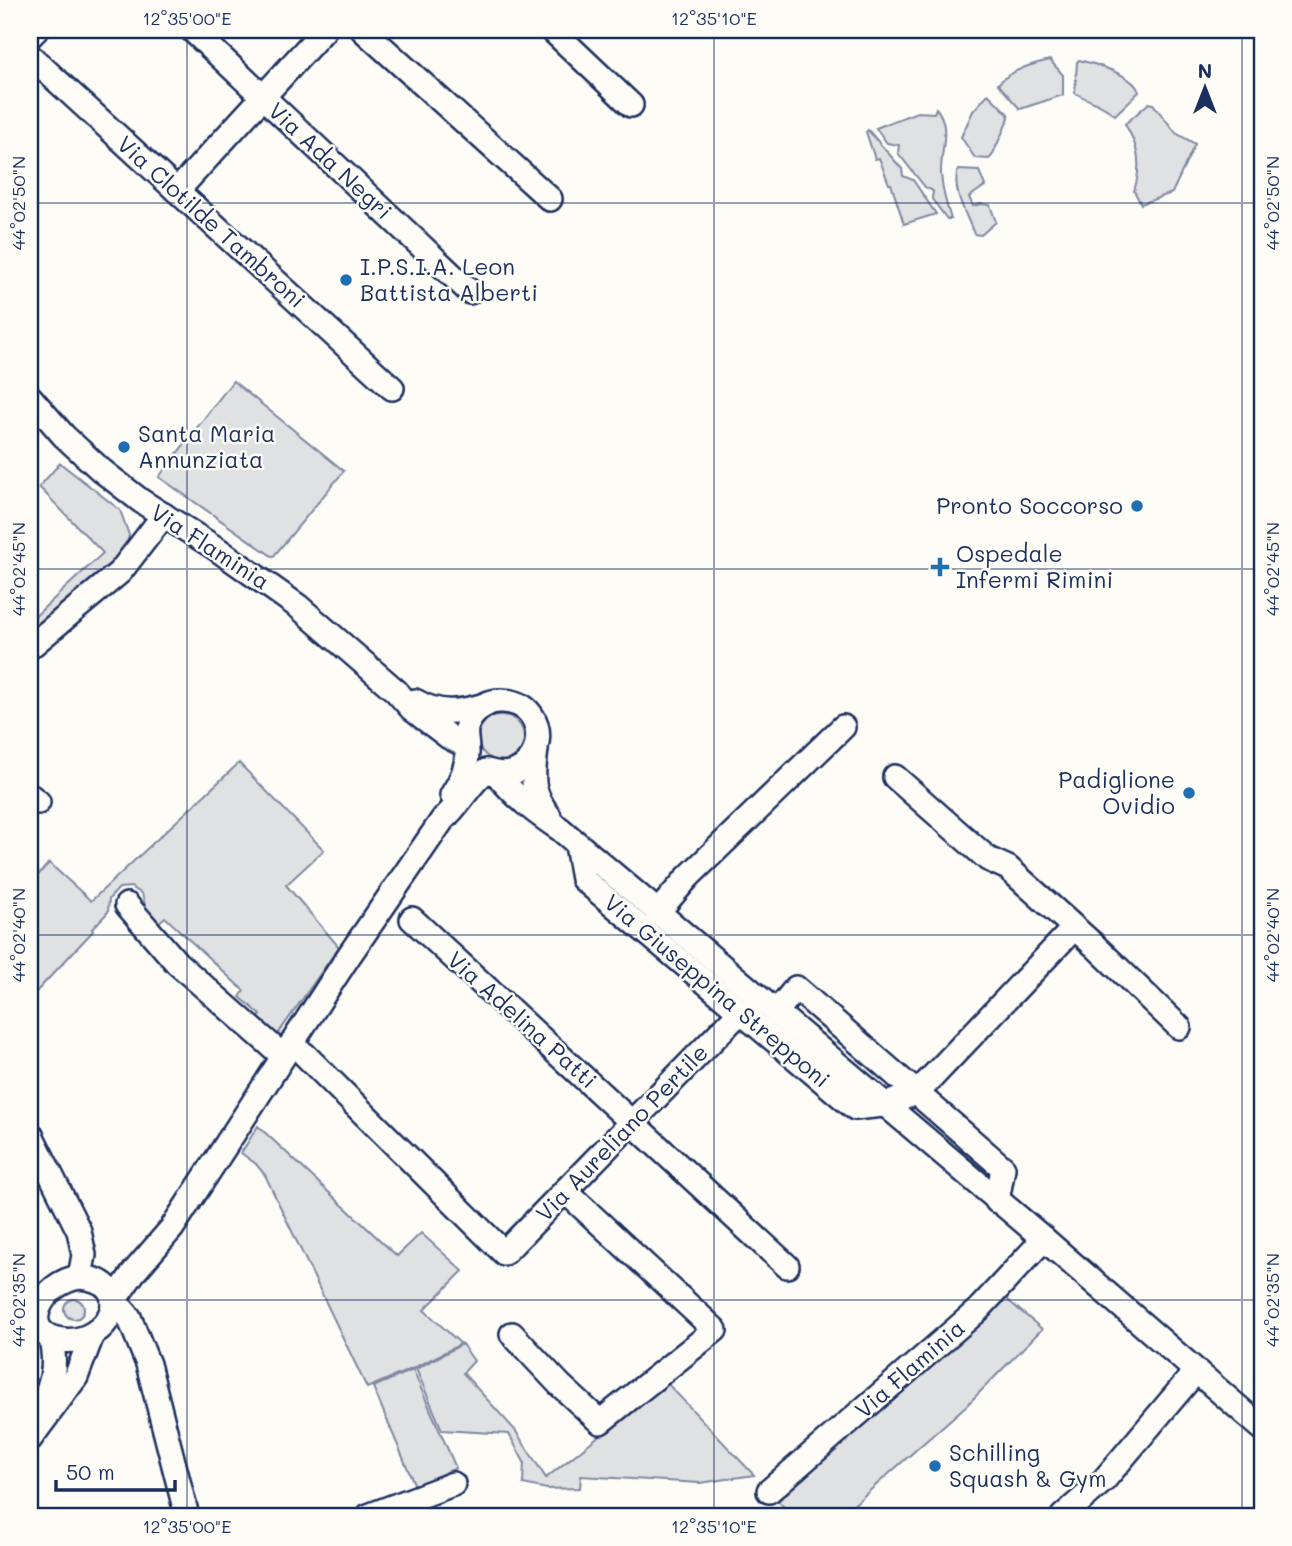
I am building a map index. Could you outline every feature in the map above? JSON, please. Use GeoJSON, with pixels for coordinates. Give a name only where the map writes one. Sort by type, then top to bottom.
{"type":"FeatureCollection","features":[{"type":"Feature","properties":{"kind":"street"},"geometry":{"type":"LineString","coordinates":[[30,36],[36,30]]}},
{"type":"Feature","properties":{"kind":"street","name":"Via Ada Negri"},"geometry":{"type":"LineString","coordinates":[[192,30],[470,292]]}},
{"type":"Feature","properties":{"kind":"street"},"geometry":{"type":"LineString","coordinates":[[177,191],[324,30]]}},
{"type":"Feature","properties":{"kind":"street"},"geometry":{"type":"LineString","coordinates":[[363,30],[550,199]]}},
{"type":"Feature","properties":{"kind":"street"},"geometry":{"type":"LineString","coordinates":[[551,30],[631,105]]}},
{"type":"Feature","properties":{"kind":"street","name":"Via Clotilde Tambroni"},"geometry":{"type":"LineString","coordinates":[[30,57],[392,388]]}},
{"type":"Feature","properties":{"kind":"street","name":"Via Flaminia"},"geometry":{"type":"LineString","coordinates":[[30,397],[64,436],[101,470],[141,501],[299,607],[396,691],[412,709],[466,749]]}},
{"type":"Feature","properties":{"kind":"street"},"geometry":{"type":"LineString","coordinates":[[30,647],[120,572],[164,515]]}},
{"type":"Feature","properties":{"kind":"street","name":"Via Flaminia"},"geometry":{"type":"LineString","coordinates":[[396,691],[428,708],[445,712],[461,712],[485,705]]}},
{"type":"Feature","properties":{"kind":"street"},"geometry":{"type":"LineString","coordinates":[[443,819],[444,807],[459,784],[466,749],[465,735],[471,717],[485,705],[503,701],[516,703],[524,708],[534,720],[537,729],[534,790],[539,803],[560,829],[1044,1239],[1262,1428]]}},
{"type":"Feature","properties":{"kind":"street"},"geometry":{"type":"LineString","coordinates":[[657,913],[688,877],[843,727]]}},
{"type":"Feature","properties":{"kind":"street"},"geometry":{"type":"LineString","coordinates":[[466,749],[478,766],[491,772],[507,774],[525,766],[536,750]]}},
{"type":"Feature","properties":{"kind":"street"},"geometry":{"type":"LineString","coordinates":[[30,1437],[76,1377],[109,1294],[134,1272],[172,1228],[294,1055],[375,916],[468,787],[491,772]]}},
{"type":"Feature","properties":{"kind":"street"},"geometry":{"type":"LineString","coordinates":[[491,772],[532,810],[560,829]]}},
{"type":"Feature","properties":{"kind":"street"},"geometry":{"type":"LineString","coordinates":[[895,777],[988,859],[1008,867],[1179,1027]]}},
{"type":"Feature","properties":{"kind":"street","name":"Via Giuseppina Strepponi"},"geometry":{"type":"LineString","coordinates":[[577,845],[583,879],[855,1108],[883,1105]]}},
{"type":"Feature","properties":{"kind":"street"},"geometry":{"type":"LineString","coordinates":[[127,905],[177,962],[294,1055]]}},
{"type":"Feature","properties":{"kind":"street","name":"Via Adelina Patti"},"geometry":{"type":"LineString","coordinates":[[412,919],[787,1266]]}},
{"type":"Feature","properties":{"kind":"street"},"geometry":{"type":"LineString","coordinates":[[883,1105],[916,1093],[1074,928]]}},
{"type":"Feature","properties":{"kind":"street"},"geometry":{"type":"LineString","coordinates":[[776,1012],[796,988],[1003,1168],[998,1201]]}},
{"type":"Feature","properties":{"kind":"street","name":"Via Aureliano Pertile"},"geometry":{"type":"LineString","coordinates":[[294,1055],[504,1254],[740,1012]]}},
{"type":"Feature","properties":{"kind":"street"},"geometry":{"type":"LineString","coordinates":[[30,1133],[79,1231],[91,1246],[109,1294]]}},
{"type":"Feature","properties":{"kind":"street"},"geometry":{"type":"LineString","coordinates":[[512,1334],[600,1422],[715,1330],[565,1191]]}},
{"type":"Feature","properties":{"kind":"street"},"geometry":{"type":"LineString","coordinates":[[79,1231],[84,1255],[80,1278]]}},
{"type":"Feature","properties":{"kind":"street","name":"Via Flaminia"},"geometry":{"type":"LineString","coordinates":[[769,1491],[978,1310],[1044,1239]]}},
{"type":"Feature","properties":{"kind":"street"},"geometry":{"type":"LineString","coordinates":[[144,1351],[126,1336],[96,1332],[66,1341],[51,1339],[41,1332],[38,1309],[48,1292],[57,1284],[80,1278],[109,1294],[130,1317],[144,1351],[157,1390],[187,1516]]}},
{"type":"Feature","properties":{"kind":"street"},"geometry":{"type":"LineString","coordinates":[[30,1437],[53,1379],[55,1360],[51,1339]]}},
{"type":"Feature","properties":{"kind":"street"},"geometry":{"type":"LineString","coordinates":[[1063,1516],[1104,1480],[1196,1371]]}},
{"type":"Feature","properties":{"kind":"street"},"geometry":{"type":"LineString","coordinates":[[368,1516],[453,1484]]}},
{"type":"Feature","properties":{"kind":"shaded area"},"geometry":{"type":"Polygon","coordinates":[[[1050,60],[1063,75],[1063,95],[1020,109],[998,84],[1022,68],[1050,60]]]}},
{"type":"Feature","properties":{"kind":"shaded area"},"geometry":{"type":"Polygon","coordinates":[[[1079,60],[1122,75],[1136,86],[1139,92],[1115,115],[1075,93],[1079,60]]]}},
{"type":"Feature","properties":{"kind":"shaded area"},"geometry":{"type":"Polygon","coordinates":[[[988,94],[1009,118],[992,156],[989,159],[975,158],[961,137],[973,111],[988,94]]]}},
{"type":"Feature","properties":{"kind":"shaded area"},"geometry":{"type":"Polygon","coordinates":[[[1149,103],[1153,104],[1176,133],[1195,144],[1172,193],[1141,204],[1134,191],[1138,157],[1125,124],[1149,103]]]}},
{"type":"Feature","properties":{"kind":"shaded area"},"geometry":{"type":"Polygon","coordinates":[[[936,108],[943,123],[941,174],[951,219],[947,219],[932,199],[933,191],[925,187],[898,153],[899,145],[887,143],[876,128],[917,112],[934,113],[936,108]]]}},
{"type":"Feature","properties":{"kind":"shaded area"},"geometry":{"type":"Polygon","coordinates":[[[868,130],[902,169],[903,176],[913,180],[936,214],[904,224],[891,184],[879,158],[875,159],[866,132],[868,130]]]}},
{"type":"Feature","properties":{"kind":"shaded area"},"geometry":{"type":"Polygon","coordinates":[[[958,170],[979,171],[985,186],[969,197],[973,206],[990,205],[996,222],[981,235],[974,234],[961,202],[956,178],[958,170]]]}},
{"type":"Feature","properties":{"kind":"shaded area"},"geometry":{"type":"Polygon","coordinates":[[[233,381],[344,471],[273,557],[159,477],[233,381]]]}},
{"type":"Feature","properties":{"kind":"shaded area"},"geometry":{"type":"Polygon","coordinates":[[[60,463],[120,510],[129,535],[127,545],[104,572],[30,635],[30,621],[103,553],[39,487],[60,463]]]}},
{"type":"Feature","properties":{"kind":"shaded area"},"geometry":{"type":"Polygon","coordinates":[[[501,715],[517,722],[524,738],[517,754],[501,761],[485,754],[478,738],[485,722],[501,715]]]}},
{"type":"Feature","properties":{"kind":"shaded area"},"geometry":{"type":"Polygon","coordinates":[[[239,763],[324,850],[286,885],[339,947],[275,1038],[256,1021],[261,1015],[240,997],[244,991],[165,917],[155,926],[147,912],[142,894],[131,887],[119,888],[109,899],[108,912],[35,993],[30,985],[30,884],[49,863],[91,901],[239,763]]]}},
{"type":"Feature","properties":{"kind":"shaded area"},"geometry":{"type":"Polygon","coordinates":[[[258,1126],[397,1256],[421,1233],[463,1271],[424,1310],[461,1344],[367,1388],[265,1175],[241,1153],[258,1126]]]}},
{"type":"Feature","properties":{"kind":"shaded area"},"geometry":{"type":"Polygon","coordinates":[[[1004,1297],[1042,1329],[968,1404],[841,1516],[793,1516],[778,1501],[1004,1297]]]}},
{"type":"Feature","properties":{"kind":"shaded area"},"geometry":{"type":"Polygon","coordinates":[[[74,1299],[81,1302],[84,1309],[81,1316],[74,1319],[67,1316],[64,1309],[67,1302],[74,1299]]]}},
{"type":"Feature","properties":{"kind":"shaded area"},"geometry":{"type":"Polygon","coordinates":[[[462,1344],[474,1361],[463,1373],[515,1430],[546,1478],[666,1382],[754,1475],[700,1483],[581,1476],[580,1488],[547,1489],[523,1484],[524,1462],[509,1434],[442,1430],[416,1369],[462,1344]]]}},
{"type":"Feature","properties":{"kind":"shaded area"},"geometry":{"type":"Polygon","coordinates":[[[413,1370],[456,1468],[415,1486],[373,1387],[413,1370]]]}},
{"type":"Feature","properties":{"kind":"place","name":"I.P.S.I.A. Leon Battista Alberti"},"geometry":{"type":"Point","coordinates":[346,280]}},
{"type":"Feature","properties":{"kind":"place","name":"Santa Maria Annunziata"},"geometry":{"type":"Point","coordinates":[124,447]}},
{"type":"Feature","properties":{"kind":"place","name":"Pronto Soccorso"},"geometry":{"type":"Point","coordinates":[1137,506]}},
{"type":"Feature","properties":{"kind":"place","name":"Ospedale Infermi Rimini"},"geometry":{"type":"Point","coordinates":[940,567]}},
{"type":"Feature","properties":{"kind":"place","name":"Padiglione Ovidio"},"geometry":{"type":"Point","coordinates":[1189,793]}},
{"type":"Feature","properties":{"kind":"place","name":"Schilling Squash & Gym"},"geometry":{"type":"Point","coordinates":[935,1466]}}]}
